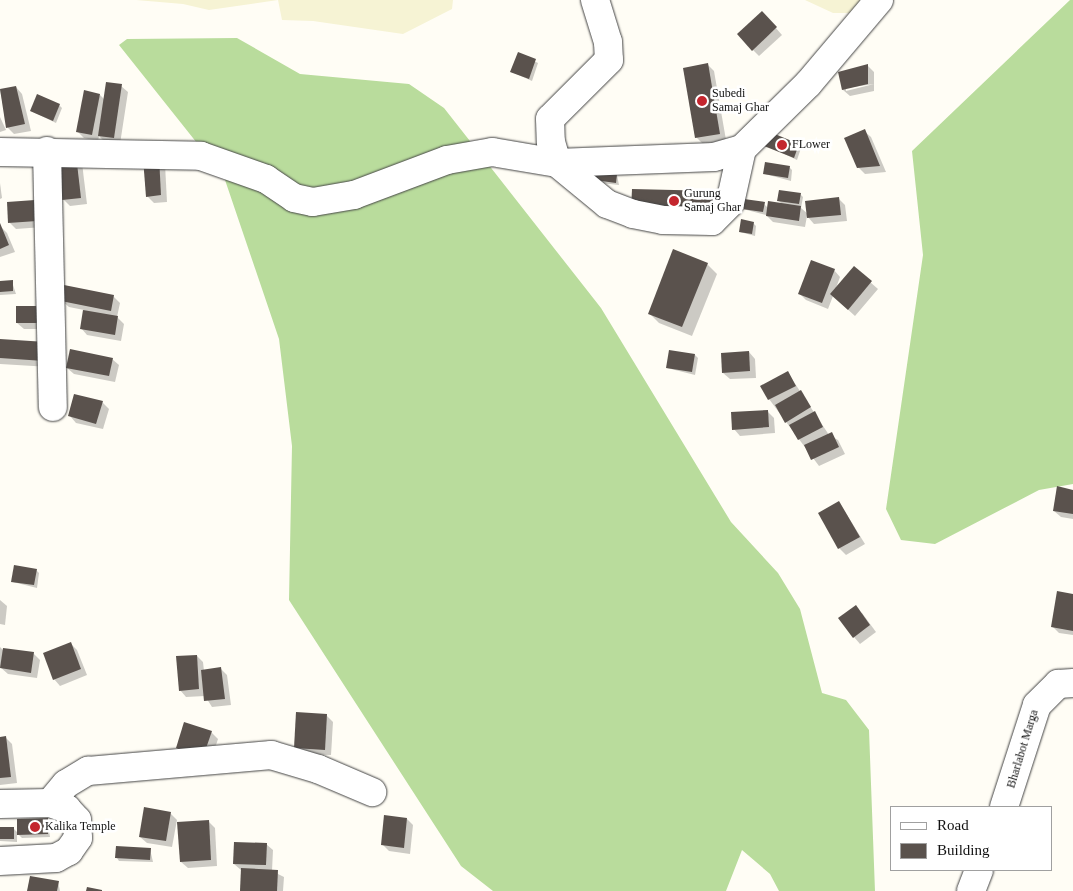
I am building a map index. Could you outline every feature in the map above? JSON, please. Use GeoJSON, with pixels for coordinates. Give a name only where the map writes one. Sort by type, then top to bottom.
{"type":"FeatureCollection","features":[{"type":"Feature","properties":{"kind":"street"},"geometry":{"type":"LineString","coordinates":[[595,0],[599,6],[608,42],[609,60],[550,119],[551,142],[556,163],[607,204],[632,214],[663,220],[712,221],[730,203],[742,149]]}},
{"type":"Feature","properties":{"kind":"street"},"geometry":{"type":"LineString","coordinates":[[0,152],[47,151],[201,156],[266,179],[294,198],[313,202],[354,195],[447,160],[492,152],[556,163],[714,157],[742,149],[808,84],[879,0]]}},
{"type":"Feature","properties":{"kind":"street"},"geometry":{"type":"LineString","coordinates":[[47,151],[53,407]]}},
{"type":"Feature","properties":{"kind":"street","name":"Bharlabot Marga"},"geometry":{"type":"LineString","coordinates":[[1004,806],[1037,705],[1058,684],[1073,682]]}},
{"type":"Feature","properties":{"kind":"street"},"geometry":{"type":"LineString","coordinates":[[50,803],[66,784],[88,771],[271,755],[318,769],[372,792]]}},
{"type":"Feature","properties":{"kind":"street"},"geometry":{"type":"LineString","coordinates":[[0,804],[50,803],[67,809],[77,820],[78,838],[69,851],[56,858],[0,861]]}},
{"type":"Feature","properties":{"kind":"street"},"geometry":{"type":"LineString","coordinates":[[971,891],[979,871]]}},
{"type":"Feature","properties":{"kind":"shaded area"},"geometry":{"type":"Polygon","coordinates":[[[136,0],[278,0],[209,10],[183,4],[136,0]]]}},
{"type":"Feature","properties":{"kind":"shaded area"},"geometry":{"type":"Polygon","coordinates":[[[278,0],[453,0],[452,9],[403,34],[313,21],[282,20],[278,0]]]}},
{"type":"Feature","properties":{"kind":"shaded area"},"geometry":{"type":"Polygon","coordinates":[[[805,0],[864,0],[851,13],[833,13],[805,0]]]}},
{"type":"Feature","properties":{"kind":"green space"},"geometry":{"type":"Polygon","coordinates":[[[1070,0],[1073,0],[1073,484],[1039,490],[935,544],[901,540],[886,509],[923,255],[912,151],[1070,0]]]}},
{"type":"Feature","properties":{"kind":"green space"},"geometry":{"type":"Polygon","coordinates":[[[237,38],[300,74],[409,84],[444,108],[601,308],[731,522],[778,573],[800,609],[822,693],[846,700],[869,730],[875,891],[779,891],[770,874],[742,850],[726,891],[493,891],[461,866],[289,600],[292,446],[279,339],[224,177],[119,45],[127,39],[237,38]]]}},
{"type":"Feature","properties":{"kind":"building"},"geometry":{"type":"Polygon","coordinates":[[[762,11],[777,27],[752,51],[737,34],[762,11]]]}},
{"type":"Feature","properties":{"kind":"building"},"geometry":{"type":"Polygon","coordinates":[[[518,52],[536,59],[529,79],[510,72],[518,52]]]}},
{"type":"Feature","properties":{"kind":"building","name":"Subedi Samaj Ghar"},"geometry":{"type":"Polygon","coordinates":[[[708,63],[720,134],[695,138],[683,68],[708,63]]]}},
{"type":"Feature","properties":{"kind":"building"},"geometry":{"type":"Polygon","coordinates":[[[868,64],[868,84],[842,90],[838,72],[868,64]]]}},
{"type":"Feature","properties":{"kind":"building"},"geometry":{"type":"Polygon","coordinates":[[[106,82],[122,84],[114,138],[98,136],[106,82]]]}},
{"type":"Feature","properties":{"kind":"building"},"geometry":{"type":"Polygon","coordinates":[[[16,86],[25,124],[6,128],[0,89],[16,86]]]}},
{"type":"Feature","properties":{"kind":"building"},"geometry":{"type":"Polygon","coordinates":[[[84,90],[100,94],[92,135],[76,132],[84,90]]]}},
{"type":"Feature","properties":{"kind":"building"},"geometry":{"type":"Polygon","coordinates":[[[37,94],[60,104],[53,121],[30,111],[37,94]]]}},
{"type":"Feature","properties":{"kind":"building"},"geometry":{"type":"Polygon","coordinates":[[[865,129],[880,166],[857,168],[844,138],[865,129]]]}},
{"type":"Feature","properties":{"kind":"building"},"geometry":{"type":"Polygon","coordinates":[[[770,132],[799,144],[794,158],[764,146],[770,132]]]}},
{"type":"Feature","properties":{"kind":"building"},"geometry":{"type":"Polygon","coordinates":[[[76,155],[81,198],[62,200],[57,157],[76,155]]]}},
{"type":"Feature","properties":{"kind":"building"},"geometry":{"type":"Polygon","coordinates":[[[159,157],[161,195],[146,197],[143,158],[159,157]]]}},
{"type":"Feature","properties":{"kind":"building"},"geometry":{"type":"Polygon","coordinates":[[[765,162],[790,166],[788,178],[763,174],[765,162]]]}},
{"type":"Feature","properties":{"kind":"building"},"geometry":{"type":"Polygon","coordinates":[[[588,171],[617,174],[616,183],[587,179],[588,171]]]}},
{"type":"Feature","properties":{"kind":"building","name":"Gurung Samaj Ghar"},"geometry":{"type":"Polygon","coordinates":[[[632,189],[716,191],[715,213],[631,211],[632,189]]]}},
{"type":"Feature","properties":{"kind":"building"},"geometry":{"type":"Polygon","coordinates":[[[779,190],[801,193],[799,204],[777,201],[779,190]]]}},
{"type":"Feature","properties":{"kind":"building"},"geometry":{"type":"Polygon","coordinates":[[[839,197],[841,215],[807,218],[805,201],[839,197]]]}},
{"type":"Feature","properties":{"kind":"building"},"geometry":{"type":"Polygon","coordinates":[[[744,199],[765,202],[763,212],[742,209],[744,199]]]}},
{"type":"Feature","properties":{"kind":"building"},"geometry":{"type":"Polygon","coordinates":[[[35,200],[37,221],[8,223],[7,202],[35,200]]]}},
{"type":"Feature","properties":{"kind":"building"},"geometry":{"type":"Polygon","coordinates":[[[768,201],[801,206],[799,221],[766,216],[768,201]]]}},
{"type":"Feature","properties":{"kind":"building"},"geometry":{"type":"Polygon","coordinates":[[[741,219],[754,222],[752,234],[739,232],[741,219]]]}},
{"type":"Feature","properties":{"kind":"building"},"geometry":{"type":"Polygon","coordinates":[[[0,223],[9,245],[0,249],[0,223]]]}},
{"type":"Feature","properties":{"kind":"building"},"geometry":{"type":"Polygon","coordinates":[[[673,249],[708,263],[682,327],[648,314],[673,249]]]}},
{"type":"Feature","properties":{"kind":"building"},"geometry":{"type":"Polygon","coordinates":[[[811,260],[835,269],[822,303],[798,294],[811,260]]]}},
{"type":"Feature","properties":{"kind":"building"},"geometry":{"type":"Polygon","coordinates":[[[854,266],[872,281],[848,310],[830,294],[854,266]]]}},
{"type":"Feature","properties":{"kind":"building"},"geometry":{"type":"Polygon","coordinates":[[[13,280],[13,291],[0,292],[0,281],[13,280]]]}},
{"type":"Feature","properties":{"kind":"building"},"geometry":{"type":"Polygon","coordinates":[[[64,285],[114,295],[111,311],[61,301],[64,285]]]}},
{"type":"Feature","properties":{"kind":"building"},"geometry":{"type":"Polygon","coordinates":[[[16,306],[48,306],[48,323],[16,323],[16,306]]]}},
{"type":"Feature","properties":{"kind":"building"},"geometry":{"type":"Polygon","coordinates":[[[83,310],[118,316],[115,335],[80,329],[83,310]]]}},
{"type":"Feature","properties":{"kind":"building"},"geometry":{"type":"Polygon","coordinates":[[[0,339],[46,342],[44,361],[0,358],[0,339]]]}},
{"type":"Feature","properties":{"kind":"building"},"geometry":{"type":"Polygon","coordinates":[[[70,349],[113,358],[109,376],[66,368],[70,349]]]}},
{"type":"Feature","properties":{"kind":"building"},"geometry":{"type":"Polygon","coordinates":[[[669,350],[695,354],[692,372],[666,368],[669,350]]]}},
{"type":"Feature","properties":{"kind":"building"},"geometry":{"type":"Polygon","coordinates":[[[749,351],[750,371],[722,373],[721,353],[749,351]]]}},
{"type":"Feature","properties":{"kind":"building"},"geometry":{"type":"Polygon","coordinates":[[[788,371],[796,386],[768,400],[760,386],[788,371]]]}},
{"type":"Feature","properties":{"kind":"building"},"geometry":{"type":"Polygon","coordinates":[[[801,390],[811,407],[785,423],[775,405],[801,390]]]}},
{"type":"Feature","properties":{"kind":"building"},"geometry":{"type":"Polygon","coordinates":[[[74,394],[103,401],[96,424],[68,416],[74,394]]]}},
{"type":"Feature","properties":{"kind":"building"},"geometry":{"type":"Polygon","coordinates":[[[768,410],[769,427],[732,430],[731,412],[768,410]]]}},
{"type":"Feature","properties":{"kind":"building"},"geometry":{"type":"Polygon","coordinates":[[[815,411],[823,427],[798,440],[789,425],[815,411]]]}},
{"type":"Feature","properties":{"kind":"building"},"geometry":{"type":"Polygon","coordinates":[[[832,432],[839,447],[811,460],[804,445],[832,432]]]}},
{"type":"Feature","properties":{"kind":"building"},"geometry":{"type":"Polygon","coordinates":[[[1057,486],[1073,490],[1073,514],[1053,511],[1057,486]]]}},
{"type":"Feature","properties":{"kind":"building"},"geometry":{"type":"Polygon","coordinates":[[[839,501],[860,537],[838,549],[818,513],[839,501]]]}},
{"type":"Feature","properties":{"kind":"building"},"geometry":{"type":"Polygon","coordinates":[[[14,565],[37,569],[34,585],[11,582],[14,565]]]}},
{"type":"Feature","properties":{"kind":"building"},"geometry":{"type":"Polygon","coordinates":[[[1057,591],[1073,594],[1073,631],[1051,627],[1057,591]]]}},
{"type":"Feature","properties":{"kind":"building"},"geometry":{"type":"Polygon","coordinates":[[[856,605],[870,625],[853,638],[838,618],[856,605]]]}},
{"type":"Feature","properties":{"kind":"building"},"geometry":{"type":"Polygon","coordinates":[[[71,642],[81,669],[53,680],[43,653],[71,642]]]}},
{"type":"Feature","properties":{"kind":"building"},"geometry":{"type":"Polygon","coordinates":[[[3,648],[34,652],[31,673],[0,668],[3,648]]]}},
{"type":"Feature","properties":{"kind":"building"},"geometry":{"type":"Polygon","coordinates":[[[197,655],[199,689],[179,691],[176,656],[197,655]]]}},
{"type":"Feature","properties":{"kind":"building"},"geometry":{"type":"Polygon","coordinates":[[[221,667],[225,699],[204,701],[201,670],[221,667]]]}},
{"type":"Feature","properties":{"kind":"building"},"geometry":{"type":"Polygon","coordinates":[[[296,712],[327,714],[325,750],[294,748],[296,712]]]}},
{"type":"Feature","properties":{"kind":"building"},"geometry":{"type":"Polygon","coordinates":[[[184,722],[212,731],[203,757],[176,748],[184,722]]]}},
{"type":"Feature","properties":{"kind":"building"},"geometry":{"type":"Polygon","coordinates":[[[6,736],[11,777],[0,778],[0,737],[6,736]]]}},
{"type":"Feature","properties":{"kind":"building"},"geometry":{"type":"Polygon","coordinates":[[[144,807],[171,812],[166,841],[139,837],[144,807]]]}},
{"type":"Feature","properties":{"kind":"building"},"geometry":{"type":"Polygon","coordinates":[[[384,815],[407,818],[404,848],[381,845],[384,815]]]}},
{"type":"Feature","properties":{"kind":"building"},"geometry":{"type":"Polygon","coordinates":[[[48,818],[48,834],[17,835],[17,819],[48,818]]]}},
{"type":"Feature","properties":{"kind":"building"},"geometry":{"type":"Polygon","coordinates":[[[209,820],[211,860],[180,862],[177,822],[209,820]]]}},
{"type":"Feature","properties":{"kind":"building"},"geometry":{"type":"Polygon","coordinates":[[[0,827],[14,827],[14,839],[0,839],[0,827]]]}},
{"type":"Feature","properties":{"kind":"building"},"geometry":{"type":"Polygon","coordinates":[[[234,842],[267,843],[266,865],[233,864],[234,842]]]}},
{"type":"Feature","properties":{"kind":"building"},"geometry":{"type":"Polygon","coordinates":[[[116,846],[151,848],[150,860],[115,858],[116,846]]]}},
{"type":"Feature","properties":{"kind":"building"},"geometry":{"type":"Polygon","coordinates":[[[241,868],[278,870],[277,891],[240,891],[241,868]]]}},
{"type":"Feature","properties":{"kind":"building"},"geometry":{"type":"Polygon","coordinates":[[[30,876],[59,881],[57,891],[27,891],[30,876]]]}},
{"type":"Feature","properties":{"kind":"building"},"geometry":{"type":"Polygon","coordinates":[[[87,887],[102,890],[102,891],[86,891],[87,887]]]}},
{"type":"Feature","properties":{"kind":"place","name":"Subedi Samaj Ghar"},"geometry":{"type":"Point","coordinates":[702,101]}},
{"type":"Feature","properties":{"kind":"place","name":"FLower"},"geometry":{"type":"Point","coordinates":[782,145]}},
{"type":"Feature","properties":{"kind":"place","name":"Gurung Samaj Ghar"},"geometry":{"type":"Point","coordinates":[674,201]}},
{"type":"Feature","properties":{"kind":"place","name":"Kalika Temple"},"geometry":{"type":"Point","coordinates":[35,827]}}]}
